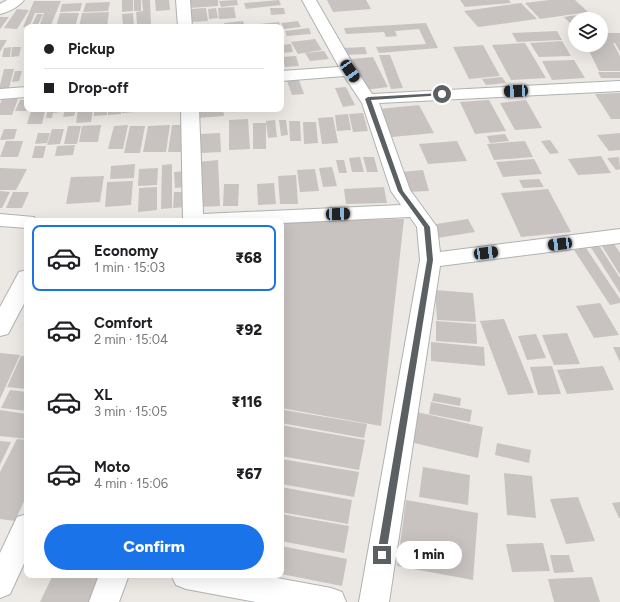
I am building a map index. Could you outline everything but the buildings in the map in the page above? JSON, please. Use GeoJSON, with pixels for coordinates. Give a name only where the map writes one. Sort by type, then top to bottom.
{"type":"FeatureCollection","features":[{"type":"Feature","properties":{"kind":"street"},"geometry":{"type":"LineString","coordinates":[[0,10],[17,0]]}},
{"type":"Feature","properties":{"kind":"street"},"geometry":{"type":"LineString","coordinates":[[183,0],[185,24]]}},
{"type":"Feature","properties":{"kind":"street"},"geometry":{"type":"LineString","coordinates":[[310,0],[350,71],[368,99],[401,191],[427,227],[430,260],[374,602]]}},
{"type":"Feature","properties":{"kind":"street"},"geometry":{"type":"LineString","coordinates":[[284,76],[350,71]]}},
{"type":"Feature","properties":{"kind":"street"},"geometry":{"type":"LineString","coordinates":[[368,99],[620,86]]}},
{"type":"Feature","properties":{"kind":"street"},"geometry":{"type":"LineString","coordinates":[[0,94],[24,92]]}},
{"type":"Feature","properties":{"kind":"street"},"geometry":{"type":"LineString","coordinates":[[190,112],[190,143],[194,200],[193,218]]}},
{"type":"Feature","properties":{"kind":"street"},"geometry":{"type":"LineString","coordinates":[[279,218],[416,211]]}},
{"type":"Feature","properties":{"kind":"street"},"geometry":{"type":"LineString","coordinates":[[0,220],[24,222]]}},
{"type":"Feature","properties":{"kind":"street"},"geometry":{"type":"LineString","coordinates":[[430,260],[620,236]]}},
{"type":"Feature","properties":{"kind":"street"},"geometry":{"type":"LineString","coordinates":[[0,328],[24,283]]}},
{"type":"Feature","properties":{"kind":"street"},"geometry":{"type":"LineString","coordinates":[[0,584],[18,539]]}},
{"type":"Feature","properties":{"kind":"street"},"geometry":{"type":"LineString","coordinates":[[104,602],[113,578]]}},
{"type":"Feature","properties":{"kind":"street"},"geometry":{"type":"LineString","coordinates":[[202,578],[330,602]]}},
{"type":"Feature","properties":{"kind":"route"},"geometry":{"type":"LineString","coordinates":[[382,555],[430,260],[427,227],[401,191],[368,99],[442,94]]}}]}
